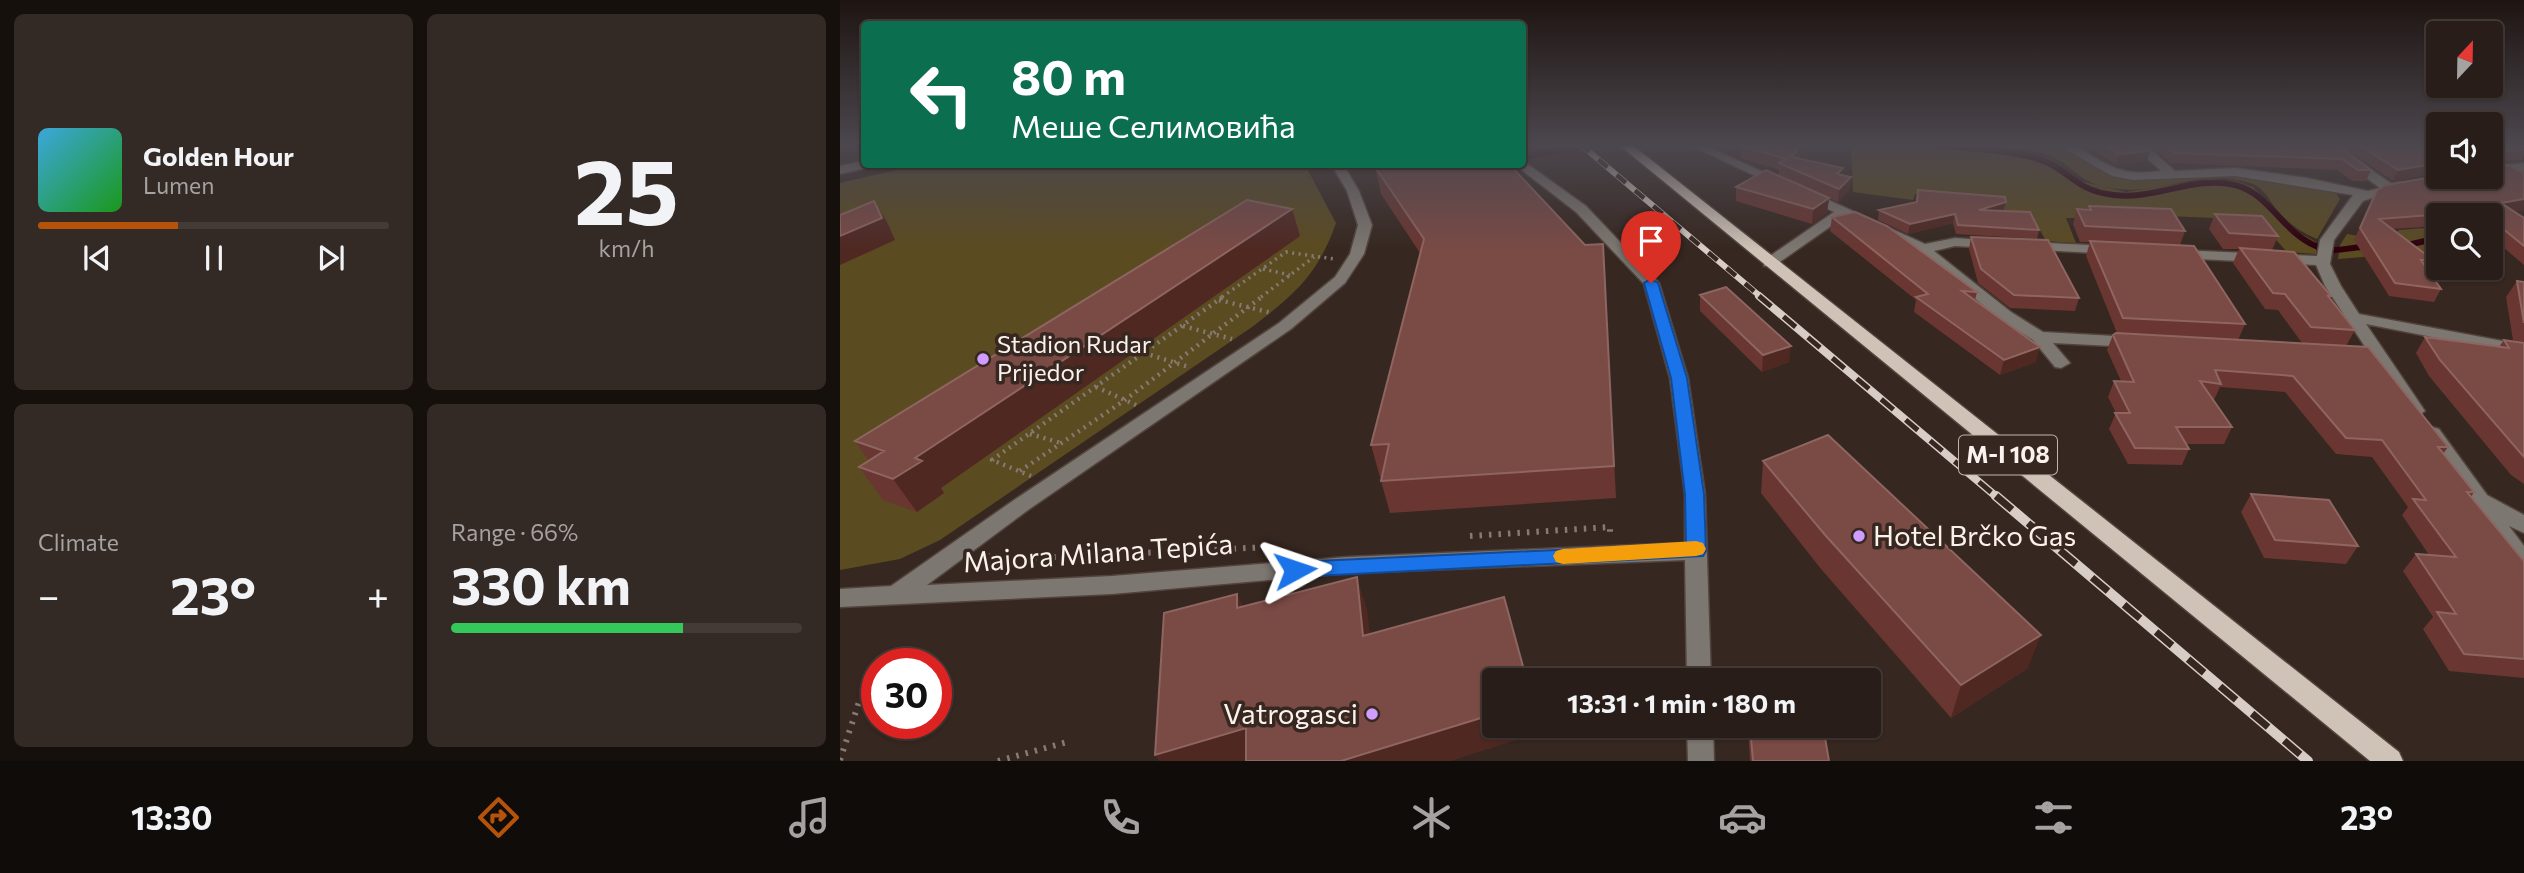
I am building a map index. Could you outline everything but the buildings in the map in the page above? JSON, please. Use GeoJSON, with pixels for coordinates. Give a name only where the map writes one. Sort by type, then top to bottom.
{"type":"FeatureCollection","features":[{"type":"Feature","properties":{"kind":"main road","name":"M-I 108"},"geometry":{"type":"LineString","coordinates":[[1667,180],[2390,761]]}},
{"type":"Feature","properties":{"kind":"street"},"geometry":{"type":"LineString","coordinates":[[896,595],[1052,484],[1295,318],[1340,280],[1352,261],[1365,225],[1346,180]]}},
{"type":"Feature","properties":{"kind":"street"},"geometry":{"type":"LineString","coordinates":[[1543,180],[1581,209],[1651,283],[1679,378],[1695,494],[1699,668]]}},
{"type":"Feature","properties":{"kind":"street"},"geometry":{"type":"LineString","coordinates":[[1773,180],[1923,248],[2005,314],[2039,337],[2061,363]]}},
{"type":"Feature","properties":{"kind":"street"},"geometry":{"type":"LineString","coordinates":[[2291,180],[2365,194]]}},
{"type":"Feature","properties":{"kind":"street"},"geometry":{"type":"LineString","coordinates":[[2377,180],[2389,188]]}},
{"type":"Feature","properties":{"kind":"street"},"geometry":{"type":"LineString","coordinates":[[2414,184],[2365,194],[2353,203],[2325,251],[2333,286],[2524,563]]}},
{"type":"Feature","properties":{"kind":"street"},"geometry":{"type":"LineString","coordinates":[[1769,263],[1844,211]]}},
{"type":"Feature","properties":{"kind":"street"},"geometry":{"type":"LineString","coordinates":[[1923,248],[1955,242],[2133,251]]}},
{"type":"Feature","properties":{"kind":"street"},"geometry":{"type":"LineString","coordinates":[[2160,253],[2325,251]]}},
{"type":"Feature","properties":{"kind":"street"},"geometry":{"type":"LineString","coordinates":[[2355,318],[2379,320],[2524,350]]}},
{"type":"Feature","properties":{"kind":"street"},"geometry":{"type":"LineString","coordinates":[[2039,337],[2148,343]]}},
{"type":"Feature","properties":{"kind":"street"},"geometry":{"type":"LineString","coordinates":[[2353,355],[2380,356]]}},
{"type":"Feature","properties":{"kind":"street"},"geometry":{"type":"LineString","coordinates":[[2477,497],[2524,525]]}},
{"type":"Feature","properties":{"kind":"street","name":"Majora Milana Tepića"},"geometry":{"type":"LineString","coordinates":[[840,598],[1112,585],[1347,565],[1696,551]]}},
{"type":"Feature","properties":{"kind":"street"},"geometry":{"type":"LineString","coordinates":[[1700,738],[1701,761]]}},
{"type":"Feature","properties":{"kind":"path"},"geometry":{"type":"LineString","coordinates":[[1052,484],[992,460],[1286,252],[1352,261]]}},
{"type":"Feature","properties":{"kind":"path"},"geometry":{"type":"LineString","coordinates":[[1020,471],[1125,400],[1315,256]]}},
{"type":"Feature","properties":{"kind":"path"},"geometry":{"type":"LineString","coordinates":[[1262,269],[1290,275]]}},
{"type":"Feature","properties":{"kind":"path"},"geometry":{"type":"LineString","coordinates":[[1218,300],[1295,318]]}},
{"type":"Feature","properties":{"kind":"path"},"geometry":{"type":"LineString","coordinates":[[1182,326],[1213,334]]}},
{"type":"Feature","properties":{"kind":"path"},"geometry":{"type":"LineString","coordinates":[[1143,353],[1174,363]]}},
{"type":"Feature","properties":{"kind":"path"},"geometry":{"type":"LineString","coordinates":[[1095,387],[1125,400]]}},
{"type":"Feature","properties":{"kind":"path"},"geometry":{"type":"LineString","coordinates":[[1029,434],[1061,443]]}},
{"type":"Feature","properties":{"kind":"path"},"geometry":{"type":"LineString","coordinates":[[840,760],[860,699]]}},
{"type":"Feature","properties":{"kind":"path"},"geometry":{"type":"LineString","coordinates":[[998,761],[1071,741]]}},
{"type":"Feature","properties":{"kind":"shaded area","name":"Stadion Rudar Prijedor"},"geometry":{"type":"Polygon","coordinates":[[[855,180],[1313,180],[1336,223],[1313,270],[1292,294],[1252,327],[940,540],[900,559],[840,570],[840,183],[855,180]]]}},
{"type":"Feature","properties":{"kind":"shaded area"},"geometry":{"type":"Polygon","coordinates":[[[1852,180],[2078,180],[2126,192],[2207,180],[2236,181],[2253,187],[2284,224],[2316,242],[2316,254],[2287,252],[2260,222],[2078,212],[2081,218],[2066,218],[2076,243],[2046,241],[2031,214],[1989,213],[1985,200],[1915,194],[1913,200],[1853,192],[1852,180]]]}},
{"type":"Feature","properties":{"kind":"shaded area"},"geometry":{"type":"Polygon","coordinates":[[[2085,180],[2201,180],[2129,190],[2085,180]]]}},
{"type":"Feature","properties":{"kind":"shaded area"},"geometry":{"type":"Polygon","coordinates":[[[2235,180],[2261,180],[2335,192],[2340,199],[2317,239],[2291,224],[2264,192],[2253,184],[2235,180]]]}},
{"type":"Feature","properties":{"kind":"shaded area"},"geometry":{"type":"Polygon","coordinates":[[[2426,228],[2426,252],[2338,259],[2340,245],[2347,234],[2387,241],[2399,230],[2426,228]]]}},
{"type":"Feature","properties":{"kind":"waterway"},"geometry":{"type":"LineString","coordinates":[[2074,180],[2100,193],[2129,196],[2205,183],[2235,185],[2259,197],[2298,236],[2310,243],[2329,250],[2366,247]]}},
{"type":"Feature","properties":{"kind":"waterway"},"geometry":{"type":"LineString","coordinates":[[2403,246],[2426,241]]}},
{"type":"Feature","properties":{"kind":"railway"},"geometry":{"type":"LineString","coordinates":[[1622,180],[1761,297]]}},
{"type":"Feature","properties":{"kind":"railway"},"geometry":{"type":"LineString","coordinates":[[1759,296],[1998,498]]}},
{"type":"Feature","properties":{"kind":"railway"},"geometry":{"type":"LineString","coordinates":[[1996,496],[2308,761]]}},
{"type":"Feature","properties":{"kind":"slow traffic"},"geometry":{"type":"LineString","coordinates":[[1563,556],[1696,549]]}},
{"type":"Feature","properties":{"kind":"place","name":"Stadion Rudar Prijedor"},"geometry":{"type":"Point","coordinates":[983,359]}},
{"type":"Feature","properties":{"kind":"place","name":"Hotel Brčko Gas"},"geometry":{"type":"Point","coordinates":[1859,536]}},
{"type":"Feature","properties":{"kind":"place","name":"Vatrogasci"},"geometry":{"type":"Point","coordinates":[1372,714]}},
{"type":"Feature","properties":{"kind":"route"},"geometry":{"type":"LineString","coordinates":[[1295,570],[1347,565],[1696,551],[1695,494],[1679,378],[1651,283]]}}]}
